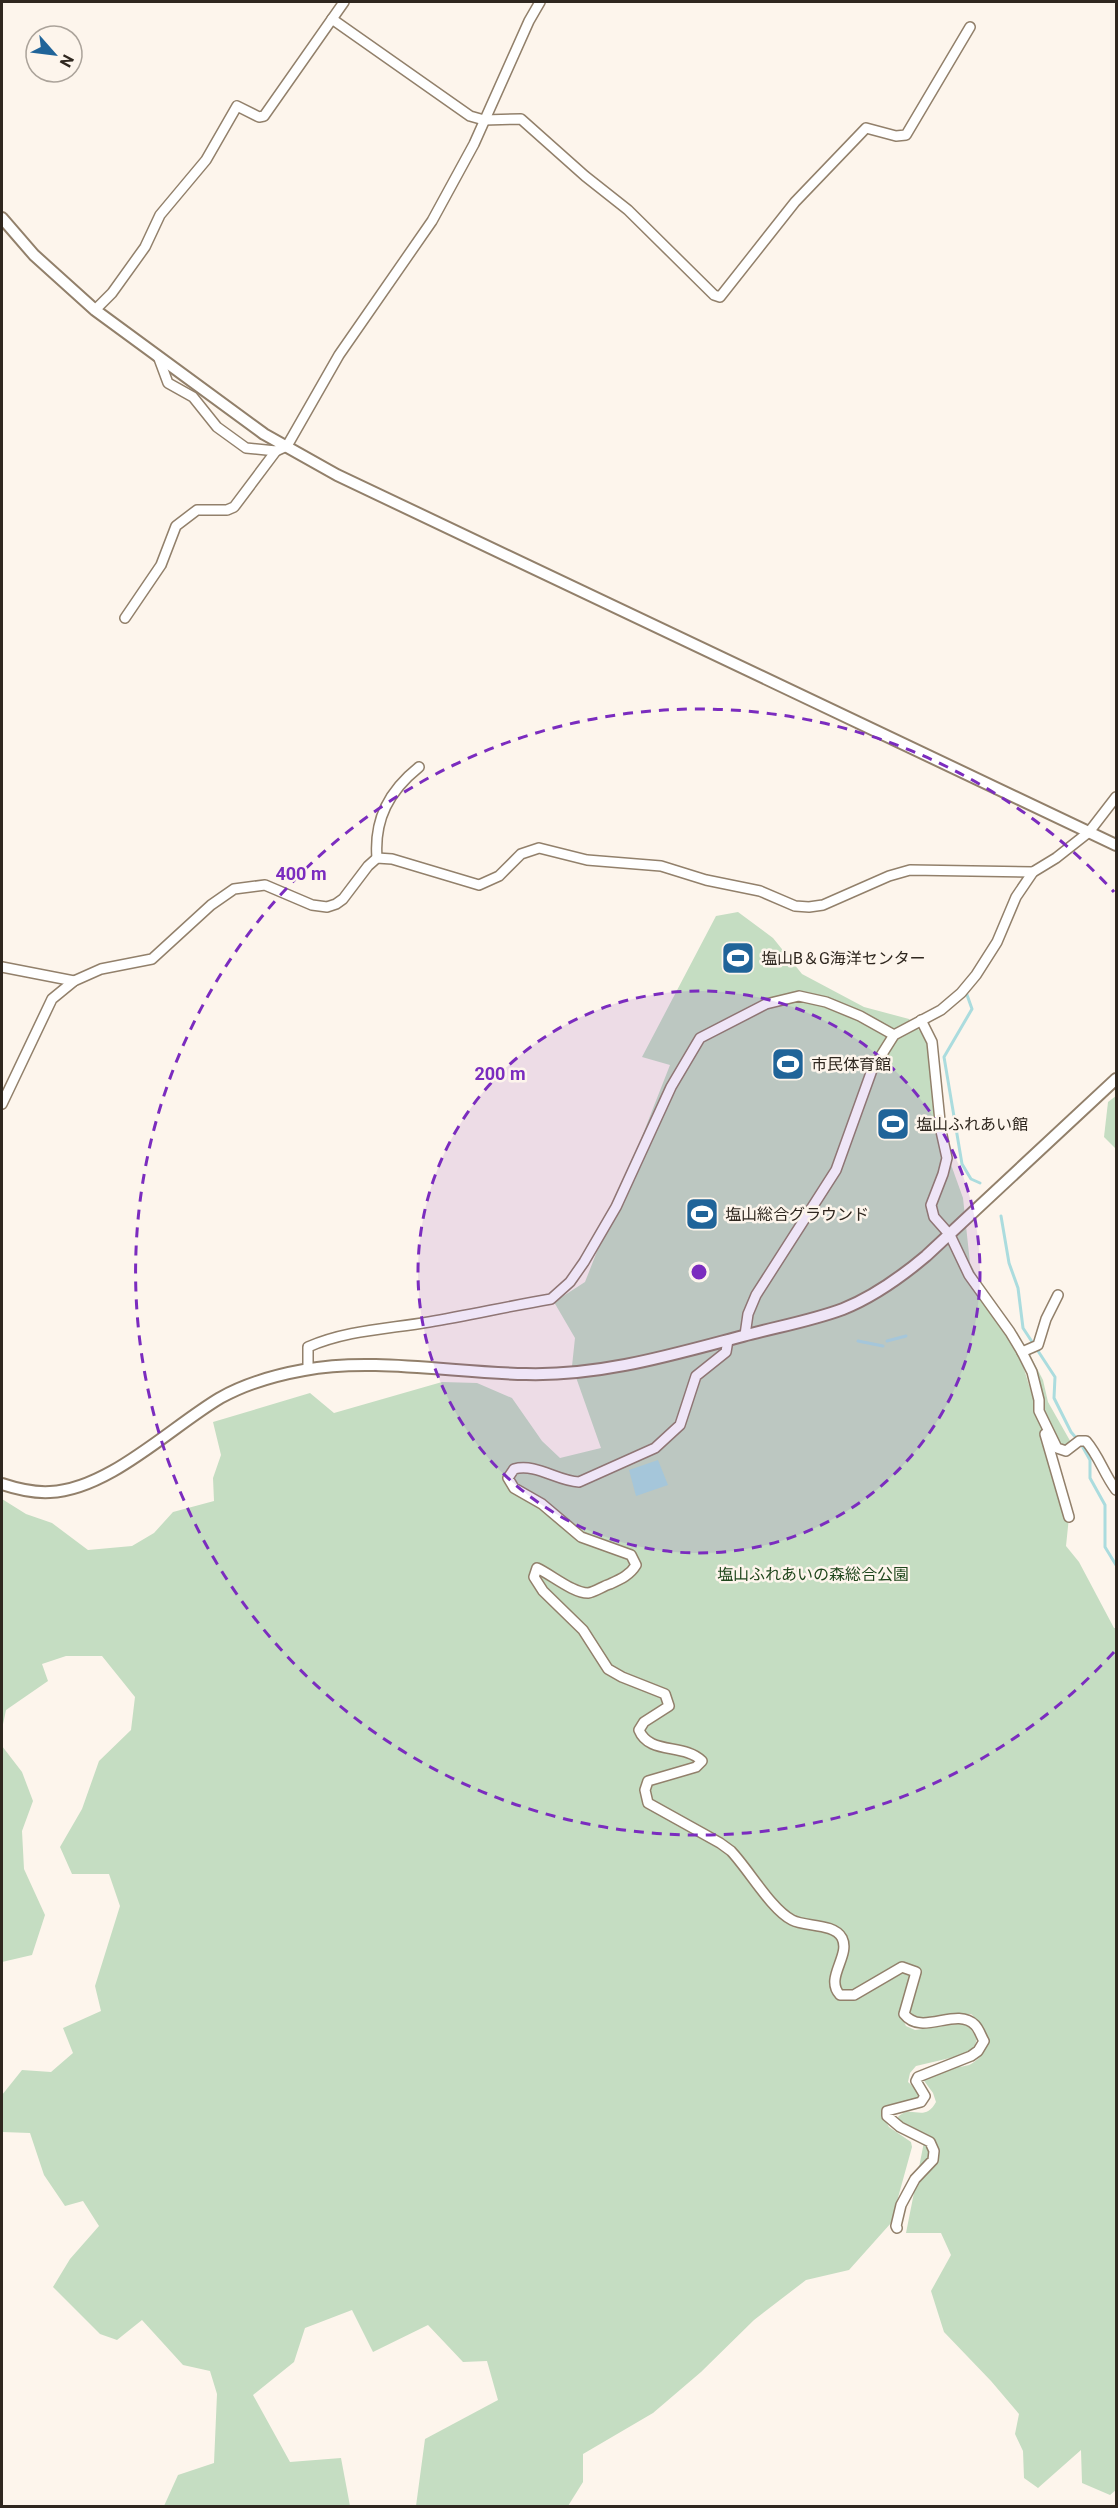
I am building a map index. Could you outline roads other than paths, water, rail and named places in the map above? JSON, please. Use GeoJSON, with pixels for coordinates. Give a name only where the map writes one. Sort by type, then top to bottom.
{"type":"FeatureCollection","features":[{"type":"Feature","properties":{"kind":"street"},"geometry":{"type":"LineString","coordinates":[[95,310],[112,292],[145,247],[160,215],[206,160],[237,106],[259,117],[264,116],[344,2]]}},
{"type":"Feature","properties":{"kind":"street"},"geometry":{"type":"LineString","coordinates":[[125,618],[161,565],[176,526],[197,510],[227,510],[234,507],[276,451],[287,446],[339,355],[432,221],[474,144],[529,21],[540,2]]}},
{"type":"Feature","properties":{"kind":"street"},"geometry":{"type":"LineString","coordinates":[[332,19],[470,116],[484,120],[521,119],[585,176],[628,210],[714,295],[720,297],[795,202],[866,128],[896,136],[906,135],[970,27]]}},
{"type":"Feature","properties":{"kind":"street"},"geometry":{"type":"LineString","coordinates":[[2,218],[34,255],[95,310],[264,434],[337,475],[1116,845]]}},
{"type":"Feature","properties":{"kind":"street"},"geometry":{"type":"LineString","coordinates":[[158,356],[168,383],[193,397],[217,427],[246,448],[276,451]]}},
{"type":"Feature","properties":{"kind":"street"},"geometry":{"type":"LineString","coordinates":[[377,858],[381,814],[399,785],[419,767]]}},
{"type":"Feature","properties":{"kind":"street"},"geometry":{"type":"LineString","coordinates":[[745,1335],[748,1314],[756,1295],[836,1170],[872,1070],[894,1035],[941,1010],[961,993],[976,975],[997,942],[1016,897],[1033,872],[1056,858],[1089,832],[1116,797]]}},
{"type":"Feature","properties":{"kind":"street"},"geometry":{"type":"LineString","coordinates":[[2,1104],[52,999],[74,981],[101,969],[152,959],[211,905],[234,889],[265,885],[312,905],[327,907],[342,899],[377,858],[392,859],[479,885],[499,876],[521,854],[539,848],[587,860],[661,866],[706,880],[760,891],[795,906],[809,907],[823,905],[889,876],[910,870],[1033,872]]}},
{"type":"Feature","properties":{"kind":"street"},"geometry":{"type":"LineString","coordinates":[[2,967],[74,981]]}},
{"type":"Feature","properties":{"kind":"street"},"geometry":{"type":"LineString","coordinates":[[308,1369],[308,1347],[330,1337],[429,1322],[551,1299],[562,1291],[584,1262],[616,1207],[670,1087],[700,1038],[766,1004],[799,996],[826,1002],[860,1016],[894,1035]]}},
{"type":"Feature","properties":{"kind":"street"},"geometry":{"type":"LineString","coordinates":[[921,1020],[932,1042],[941,1131],[947,1158],[931,1204],[934,1217],[950,1235],[969,1275],[1025,1351],[1040,1400],[1039,1411],[1069,1517]]}},
{"type":"Feature","properties":{"kind":"street"},"geometry":{"type":"LineString","coordinates":[[2,1484],[34,1492],[74,1489],[99,1479],[222,1397],[280,1375],[308,1369],[363,1365],[525,1374],[579,1373],[629,1365],[829,1313],[859,1301],[901,1277],[950,1235],[1116,1079]]}},
{"type":"Feature","properties":{"kind":"street"},"geometry":{"type":"LineString","coordinates":[[1025,1351],[1038,1345],[1046,1319],[1058,1295]]}},
{"type":"Feature","properties":{"kind":"street"},"geometry":{"type":"LineString","coordinates":[[728,1340],[726,1352],[696,1376],[680,1425],[655,1448],[579,1482],[566,1481],[526,1466],[514,1469],[508,1478],[514,1488],[542,1504],[581,1537],[631,1555],[636,1564],[632,1572],[620,1580],[589,1593],[570,1589],[556,1577],[537,1568],[534,1577],[543,1591],[583,1630],[608,1669],[665,1694],[669,1706],[644,1722],[639,1730],[642,1738],[651,1744],[692,1754],[702,1761],[696,1767],[648,1781],[645,1790],[648,1803],[731,1851],[782,1915],[800,1924],[830,1929],[838,1933],[843,1939],[844,1946],[834,1983],[840,1995],[854,1995],[902,1967],[916,1972],[904,2014],[908,2018],[924,2024],[961,2018],[974,2024],[984,2041],[978,2051],[971,2056],[918,2077],[916,2080],[924,2093],[921,2102],[887,2111],[887,2116],[900,2127],[930,2142],[934,2151],[933,2160],[915,2179],[901,2205],[897,2228]]}},
{"type":"Feature","properties":{"kind":"street"},"geometry":{"type":"LineString","coordinates":[[1039,1411],[1057,1448],[1066,1451],[1076,1443],[1086,1441],[1116,1490]]}},
{"type":"Feature","properties":{"kind":"water"},"geometry":{"type":"Polygon","coordinates":[[[658,1460],[668,1485],[636,1496],[629,1470],[658,1460]]]}},
{"type":"Feature","properties":{"kind":"waterway"},"geometry":{"type":"LineString","coordinates":[[966,992],[972,1009],[944,1057],[962,1164],[971,1179],[980,1183]]}},
{"type":"Feature","properties":{"kind":"waterway"},"geometry":{"type":"LineString","coordinates":[[1001,1216],[1009,1263],[1018,1288],[1023,1328],[1055,1377],[1054,1398],[1071,1432],[1077,1439]]}},
{"type":"Feature","properties":{"kind":"waterway"},"geometry":{"type":"LineString","coordinates":[[887,1341],[906,1336]]}},
{"type":"Feature","properties":{"kind":"waterway"},"geometry":{"type":"LineString","coordinates":[[858,1341],[883,1346]]}},
{"type":"Feature","properties":{"kind":"waterway"},"geometry":{"type":"LineString","coordinates":[[1081,1444],[1090,1460],[1090,1478],[1105,1505],[1105,1547],[1116,1565]]}},
{"type":"Feature","properties":{"kind":"place","name":"塩山B＆G海洋センター"},"geometry":{"type":"Point","coordinates":[738,958]}},
{"type":"Feature","properties":{"kind":"place","name":"市民体育館"},"geometry":{"type":"Point","coordinates":[788,1064]}},
{"type":"Feature","properties":{"kind":"place","name":"塩山ふれあい館"},"geometry":{"type":"Point","coordinates":[893,1124]}},
{"type":"Feature","properties":{"kind":"place","name":"塩山総合グラウンド"},"geometry":{"type":"Point","coordinates":[702,1214]}},
{"type":"Feature","properties":{"kind":"park label","name":"塩山ふれあいの森総合公園"},"geometry":{"type":"Point","coordinates":[813,1574]}}]}
